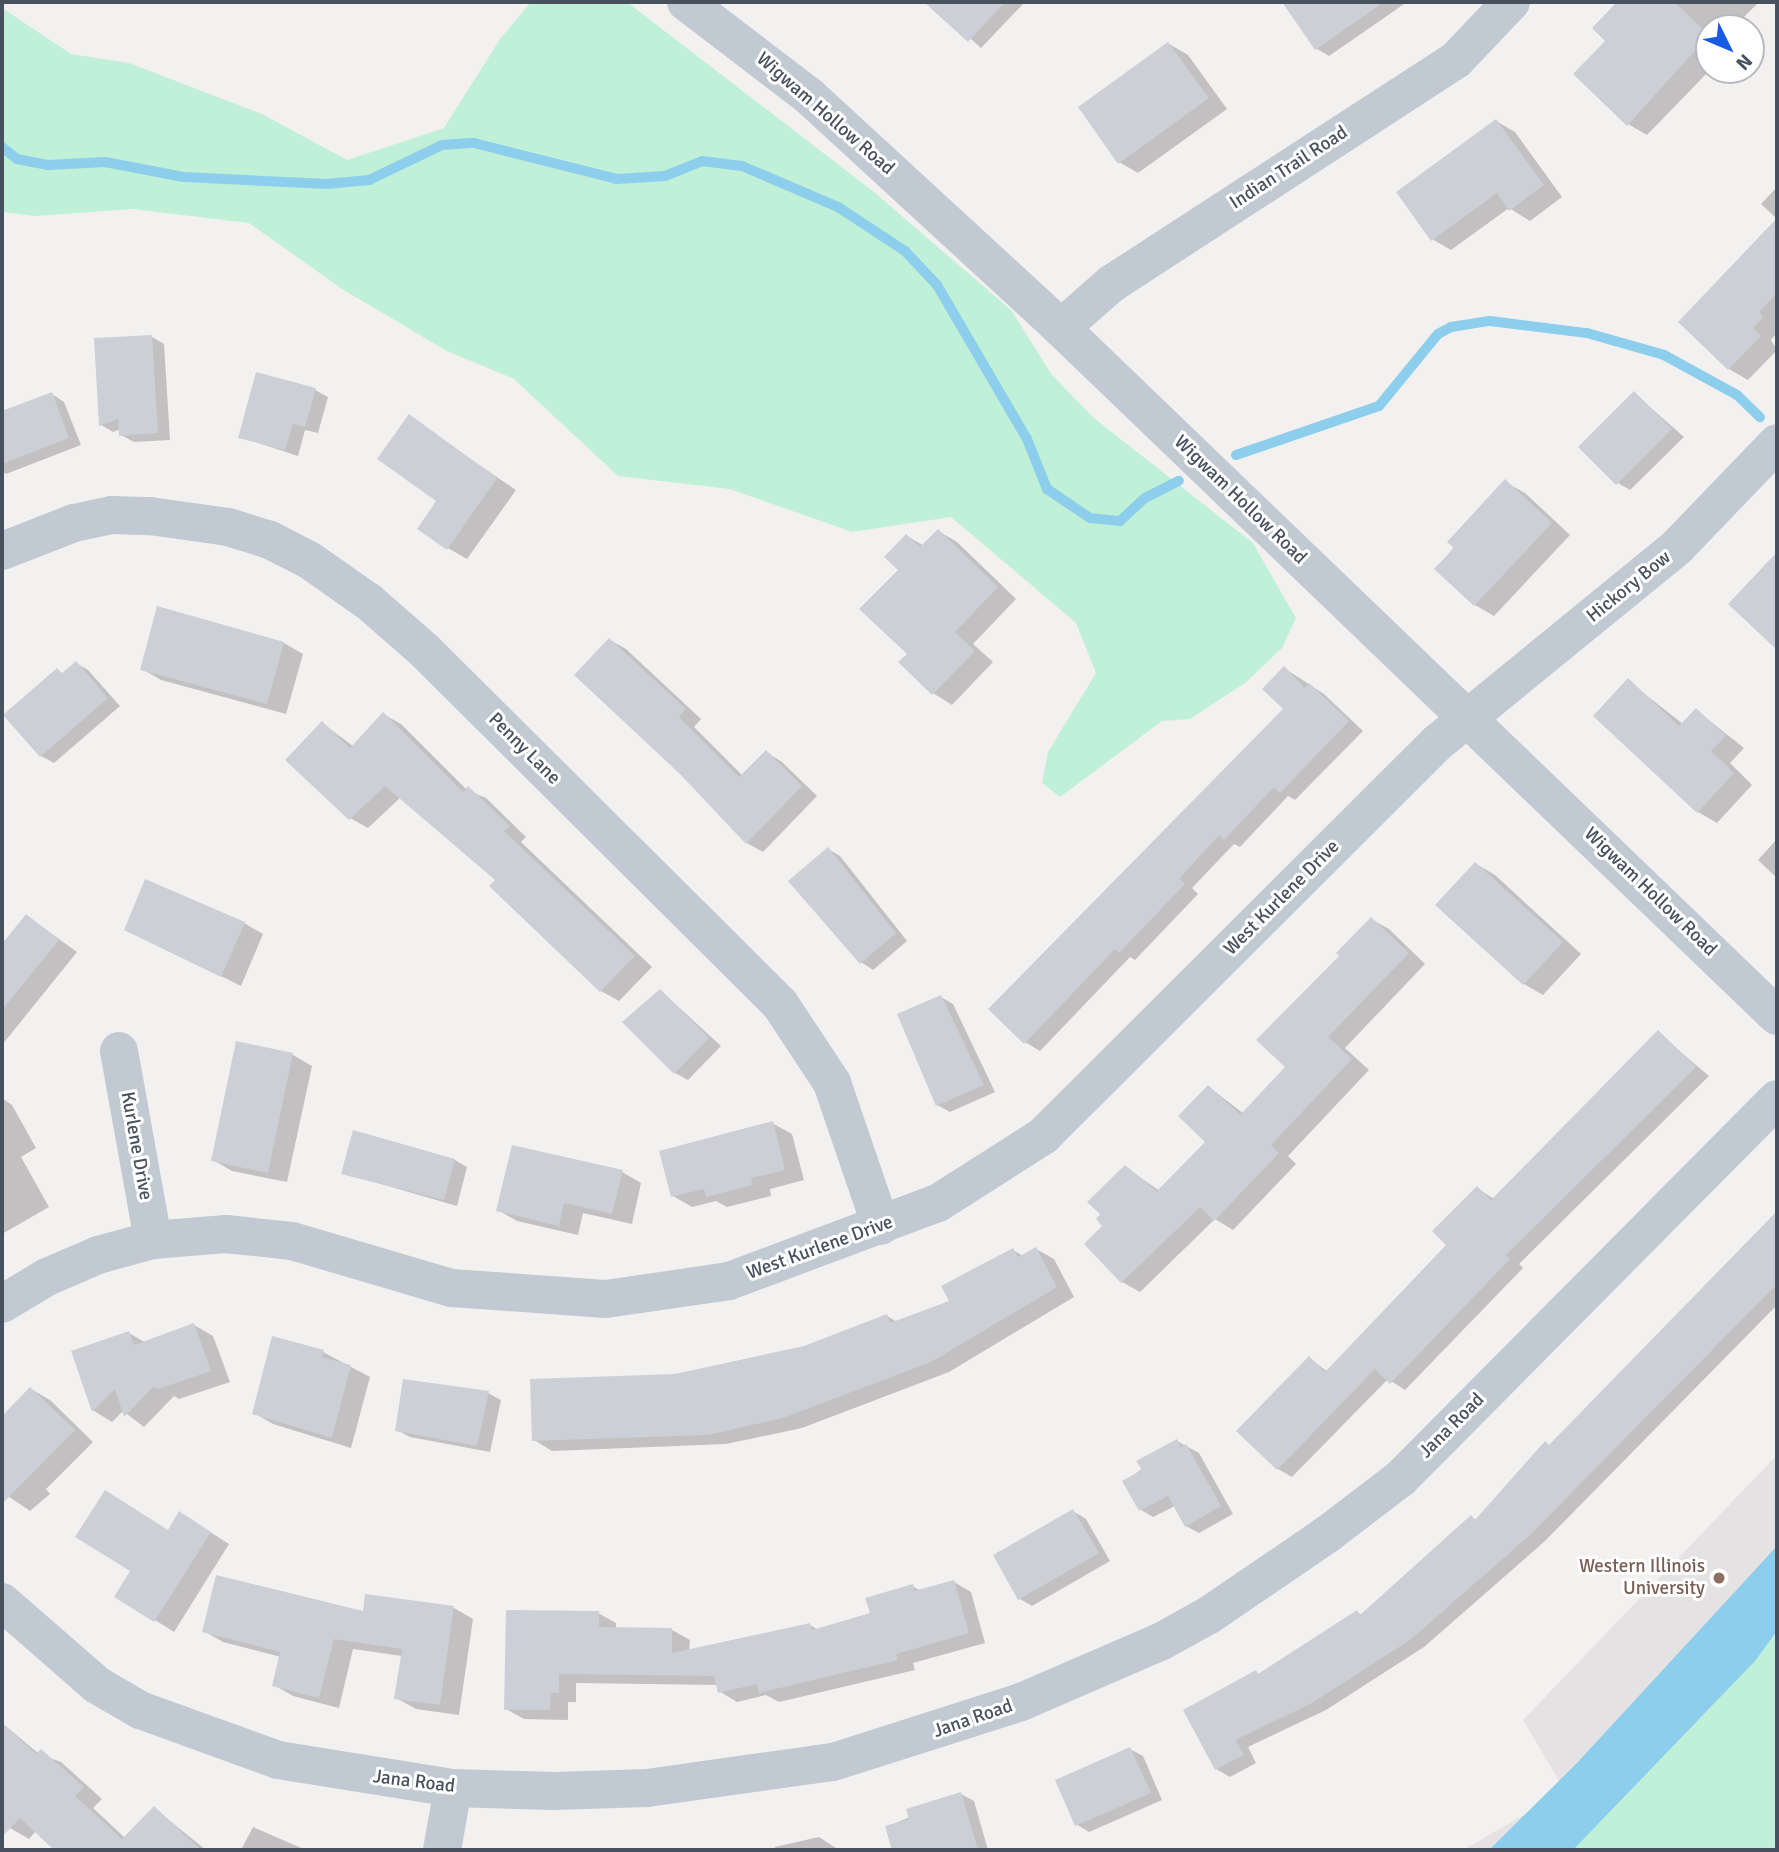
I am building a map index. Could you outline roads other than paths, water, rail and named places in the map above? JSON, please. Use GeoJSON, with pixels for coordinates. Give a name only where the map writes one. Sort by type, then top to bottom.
{"type":"FeatureCollection","features":[{"type":"Feature","properties":{"kind":"street","name":"Wigwam Hollow Road"},"geometry":{"type":"LineString","coordinates":[[687,2],[809,96],[1061,328],[1777,1016]]}},
{"type":"Feature","properties":{"kind":"street","name":"Indian Trail Road"},"geometry":{"type":"LineString","coordinates":[[1061,328],[1111,284],[1455,60],[1511,2]]}},
{"type":"Feature","properties":{"kind":"street","name":"Hickory Bow"},"geometry":{"type":"LineString","coordinates":[[1469,719],[1677,547],[1777,443]]}},
{"type":"Feature","properties":{"kind":"street","name":"Penny Lane"},"geometry":{"type":"LineString","coordinates":[[2,551],[74,523],[112,515],[150,516],[228,527],[270,540],[309,560],[369,602],[434,660],[780,1004],[832,1083],[881,1226]]}},
{"type":"Feature","properties":{"kind":"street","name":"West Kurlene Drive"},"geometry":{"type":"LineString","coordinates":[[2,1304],[47,1277],[98,1255],[153,1240],[226,1234],[292,1241],[452,1288],[606,1299],[729,1281],[881,1226],[938,1203],[1043,1136],[1437,743],[1469,719]]}},
{"type":"Feature","properties":{"kind":"street","name":"Kurlene Drive"},"geometry":{"type":"LineString","coordinates":[[119,1051],[153,1240]]}},
{"type":"Feature","properties":{"kind":"street","name":"Jana Road"},"geometry":{"type":"LineString","coordinates":[[2,1602],[97,1685],[139,1710],[278,1760],[453,1788],[647,1788],[833,1762],[1021,1702],[1162,1641],[1329,1534],[1401,1478],[1777,1099]]}},
{"type":"Feature","properties":{"kind":"street"},"geometry":{"type":"LineString","coordinates":[[442,1850],[453,1788]]}},
{"type":"Feature","properties":{"kind":"water"},"geometry":{"type":"Polygon","coordinates":[[[1777,1546],[1777,1631],[1755,1661],[1573,1850],[1489,1850],[1577,1763],[1777,1546]]]}},
{"type":"Feature","properties":{"kind":"waterway"},"geometry":{"type":"LineString","coordinates":[[2,147],[17,159],[48,165],[105,162],[184,177],[327,184],[369,180],[442,145],[474,143],[617,179],[665,176],[702,161],[742,166],[838,207],[905,251],[937,285],[1027,439],[1047,489],[1090,518],[1120,521],[1145,498],[1179,481]]}},
{"type":"Feature","properties":{"kind":"waterway"},"geometry":{"type":"LineString","coordinates":[[1236,455],[1379,406],[1438,334],[1451,327],[1490,321],[1587,333],[1664,355],[1737,395],[1760,417]]}},
{"type":"Feature","properties":{"kind":"place","name":"Western Illinois University"},"geometry":{"type":"Point","coordinates":[1719,1578]}}]}
